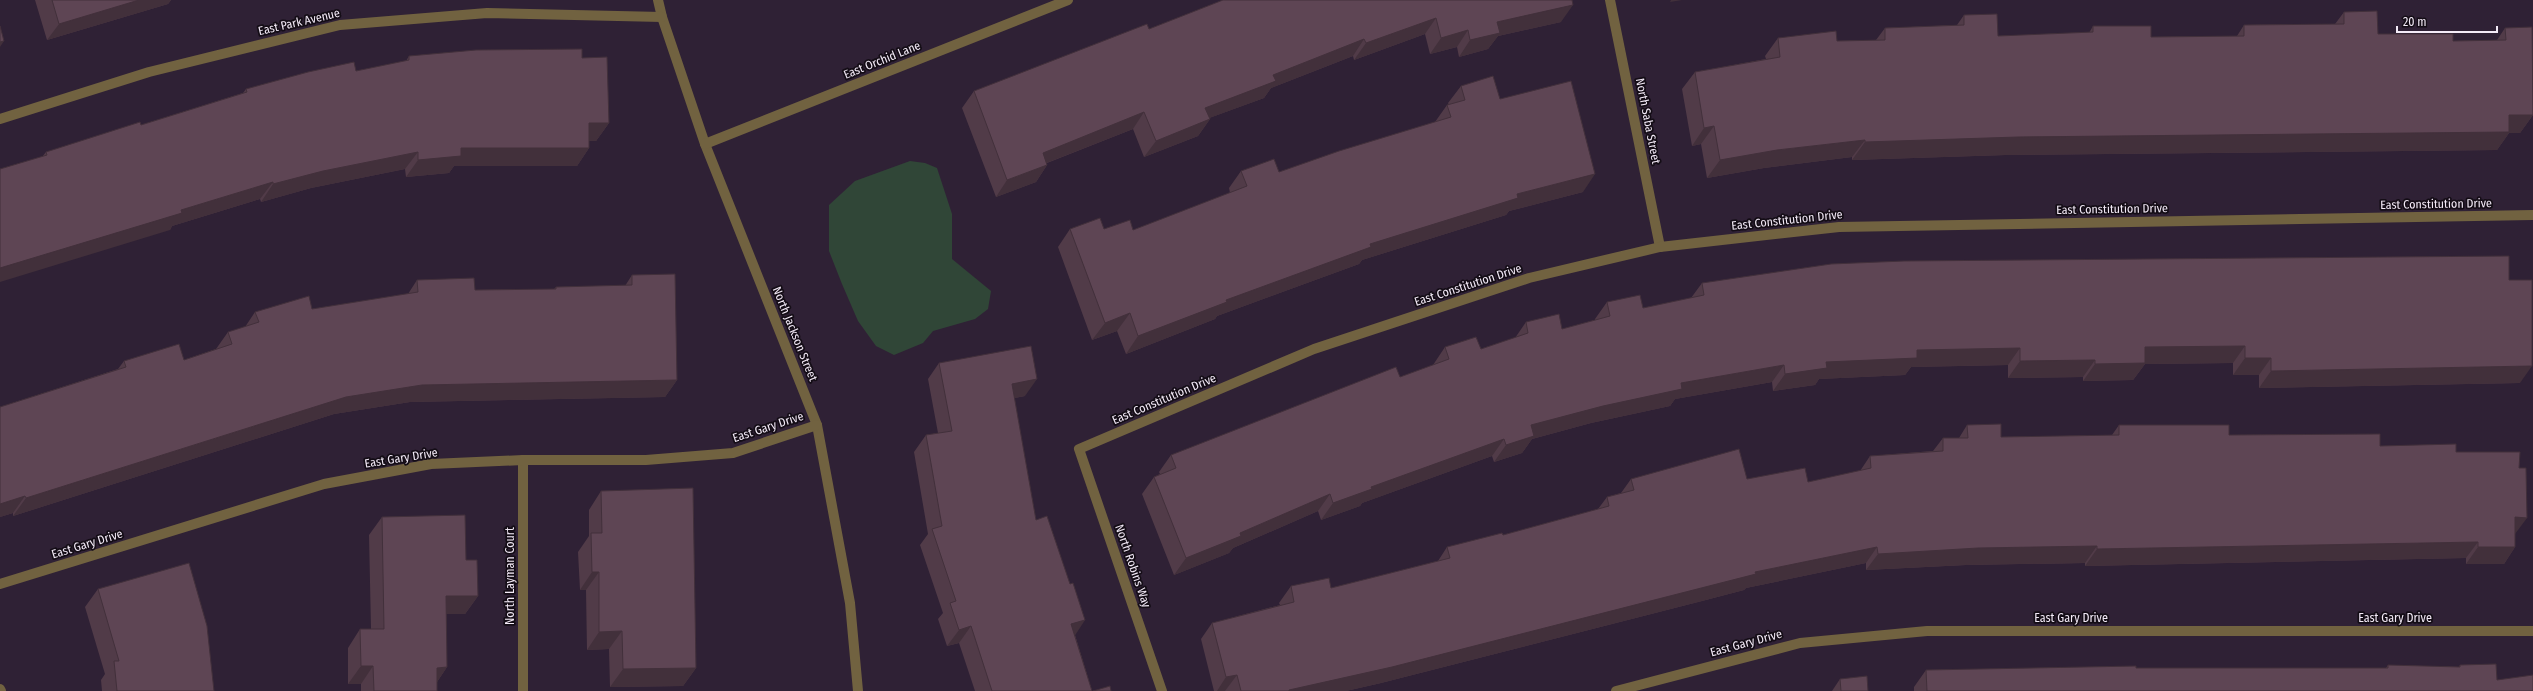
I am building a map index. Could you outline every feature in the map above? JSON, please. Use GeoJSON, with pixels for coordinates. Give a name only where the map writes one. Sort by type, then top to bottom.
{"type":"FeatureCollection","features":[{"type":"Feature","properties":{"kind":"street","name":"North Jackson Street"},"geometry":{"type":"LineString","coordinates":[[658,0],[662,17],[705,144],[817,425],[850,603],[858,691]]}},
{"type":"Feature","properties":{"kind":"street","name":"East Orchid Lane"},"geometry":{"type":"LineString","coordinates":[[705,144],[1068,0]]}},
{"type":"Feature","properties":{"kind":"street","name":"North Saba Street"},"geometry":{"type":"LineString","coordinates":[[1610,0],[1660,247]]}},
{"type":"Feature","properties":{"kind":"street","name":"East Park Avenue"},"geometry":{"type":"LineString","coordinates":[[0,119],[149,72],[340,25],[487,13],[662,17]]}},
{"type":"Feature","properties":{"kind":"street","name":"East Constitution Drive"},"geometry":{"type":"LineString","coordinates":[[1079,449],[1314,350],[1529,278],[1660,247],[1839,227],[2533,215]]}},
{"type":"Feature","properties":{"kind":"street","name":"East Gary Drive"},"geometry":{"type":"LineString","coordinates":[[0,584],[324,484],[431,464],[523,460],[646,460],[733,453],[817,425]]}},
{"type":"Feature","properties":{"kind":"street","name":"North Robins Way"},"geometry":{"type":"LineString","coordinates":[[1079,449],[1162,691]]}},
{"type":"Feature","properties":{"kind":"street","name":"North Layman Court"},"geometry":{"type":"LineString","coordinates":[[523,460],[523,691]]}},
{"type":"Feature","properties":{"kind":"street","name":"East Gary Drive"},"geometry":{"type":"LineString","coordinates":[[1616,691],[1800,643],[1927,631],[2533,631]]}},
{"type":"Feature","properties":{"kind":"green space"},"geometry":{"type":"Polygon","coordinates":[[[910,161],[925,163],[937,168],[952,214],[952,259],[991,291],[988,309],[975,319],[933,331],[923,343],[894,355],[876,346],[858,321],[829,251],[829,205],[855,181],[910,161]]]}},
{"type":"Feature","properties":{"kind":"building"},"geometry":{"type":"Polygon","coordinates":[[[52,0],[139,0],[59,24],[52,0]]]}},
{"type":"Feature","properties":{"kind":"building"},"geometry":{"type":"Polygon","coordinates":[[[1223,0],[1572,0],[1573,5],[1497,22],[1500,33],[1470,40],[1468,30],[1441,38],[1436,18],[1366,43],[1364,39],[1273,75],[1276,81],[1205,108],[1210,119],[1156,141],[1144,112],[1043,153],[1047,165],[1007,180],[974,91],[1147,24],[1149,29],[1223,0]]]}},
{"type":"Feature","properties":{"kind":"building"},"geometry":{"type":"Polygon","coordinates":[[[2377,11],[2378,34],[2453,34],[2453,41],[2506,40],[2505,28],[2532,27],[2533,115],[2509,115],[2509,132],[2018,137],[1865,142],[1865,140],[1777,150],[1720,160],[1714,126],[1704,128],[1695,72],[1780,57],[1778,38],[1836,31],[1837,41],[1885,40],[1885,28],[1964,25],[1964,15],[1997,14],[1998,36],[2093,32],[2093,26],[2151,26],[2151,37],[2244,36],[2244,25],[2344,24],[2344,12],[2377,11]]]}},
{"type":"Feature","properties":{"kind":"building"},"geometry":{"type":"Polygon","coordinates":[[[0,26],[4,41],[0,42],[0,26]]]}},
{"type":"Feature","properties":{"kind":"building"},"geometry":{"type":"Polygon","coordinates":[[[582,49],[582,58],[607,57],[609,123],[589,123],[589,148],[461,148],[461,156],[418,160],[418,152],[323,171],[273,184],[273,182],[181,210],[182,213],[0,268],[0,169],[47,155],[46,152],[140,122],[141,125],[247,92],[246,89],[308,72],[354,62],[356,71],[409,60],[409,56],[476,50],[582,49]]]}},
{"type":"Feature","properties":{"kind":"building"},"geometry":{"type":"Polygon","coordinates":[[[1493,76],[1500,99],[1571,81],[1595,174],[1517,194],[1518,198],[1370,244],[1371,247],[1226,300],[1227,302],[1138,336],[1130,313],[1105,323],[1070,229],[1100,218],[1104,229],[1130,220],[1133,230],[1247,186],[1241,171],[1274,159],[1279,172],[1339,151],[1451,117],[1447,105],[1465,100],[1461,86],[1493,76]]]}},
{"type":"Feature","properties":{"kind":"building"},"geometry":{"type":"Polygon","coordinates":[[[2509,256],[2509,280],[2532,280],[2532,366],[2271,371],[2271,358],[2245,358],[2245,346],[2145,347],[2145,363],[2095,364],[2095,360],[2020,361],[2020,348],[1917,350],[1917,358],[1826,362],[1827,368],[1785,374],[1784,365],[1681,383],[1682,389],[1603,406],[1531,425],[1534,436],[1506,445],[1504,439],[1371,487],[1372,489],[1333,503],[1330,494],[1240,533],[1241,536],[1186,558],[1154,477],[1176,468],[1171,455],[1396,367],[1400,377],[1449,359],[1445,347],[1476,337],[1481,349],[1528,333],[1526,322],[1559,314],[1562,329],[1610,316],[1607,302],[1640,295],[1643,308],[1704,295],[1702,283],[1831,264],[1904,261],[2509,256]]]}},
{"type":"Feature","properties":{"kind":"building"},"geometry":{"type":"Polygon","coordinates":[[[675,274],[677,380],[422,385],[346,397],[26,498],[25,496],[0,504],[0,407],[126,367],[124,361],[179,344],[184,360],[232,344],[228,332],[259,322],[255,312],[309,296],[312,309],[418,292],[417,280],[474,278],[475,290],[556,289],[556,287],[632,285],[632,275],[675,274]]]}},
{"type":"Feature","properties":{"kind":"building"},"geometry":{"type":"Polygon","coordinates":[[[1031,346],[1037,379],[1012,384],[1036,520],[1047,516],[1070,584],[1073,583],[1085,620],[1071,624],[1092,691],[992,691],[971,626],[959,630],[950,603],[956,601],[932,529],[942,526],[926,435],[952,431],[939,363],[1031,346]]]}},
{"type":"Feature","properties":{"kind":"building"},"geometry":{"type":"Polygon","coordinates":[[[2001,424],[2001,437],[2119,435],[2119,425],[2229,425],[2229,435],[2380,434],[2380,446],[2456,444],[2456,452],[2520,452],[2519,468],[2526,468],[2527,518],[2515,517],[2515,547],[2478,547],[2478,542],[2097,549],[2097,546],[1978,548],[1878,554],[1877,547],[1755,572],[1756,574],[1392,667],[1289,691],[1241,691],[1237,675],[1226,677],[1212,623],[1294,602],[1291,586],[1329,578],[1331,588],[1450,558],[1447,547],[1502,533],[1503,535],[1609,506],[1607,497],[1634,490],[1631,479],[1739,449],[1747,479],[1805,468],[1808,482],[1871,468],[1870,456],[1943,451],[1943,438],[1968,438],[1967,425],[2001,424]]]}},
{"type":"Feature","properties":{"kind":"building"},"geometry":{"type":"Polygon","coordinates":[[[693,488],[696,668],[623,669],[622,631],[599,632],[599,572],[592,572],[591,533],[602,533],[601,491],[693,488]]]}},
{"type":"Feature","properties":{"kind":"building"},"geometry":{"type":"Polygon","coordinates":[[[465,515],[466,560],[477,560],[478,596],[446,596],[447,667],[437,668],[437,691],[374,691],[373,666],[361,666],[360,629],[384,629],[382,517],[465,515]]]}},
{"type":"Feature","properties":{"kind":"building"},"geometry":{"type":"Polygon","coordinates":[[[189,563],[207,626],[214,691],[117,691],[114,661],[119,661],[98,589],[189,563]]]}},
{"type":"Feature","properties":{"kind":"building"},"geometry":{"type":"Polygon","coordinates":[[[2496,664],[2497,680],[2533,675],[2533,691],[1927,691],[1926,670],[2136,666],[2136,668],[2388,668],[2388,665],[2460,667],[2460,665],[2496,664]]]}},
{"type":"Feature","properties":{"kind":"building"},"geometry":{"type":"Polygon","coordinates":[[[1867,676],[1868,691],[1841,691],[1840,679],[1867,676]]]}},
{"type":"Feature","properties":{"kind":"building"},"geometry":{"type":"Polygon","coordinates":[[[1110,686],[1111,691],[1093,691],[1110,686]]]}}]}
